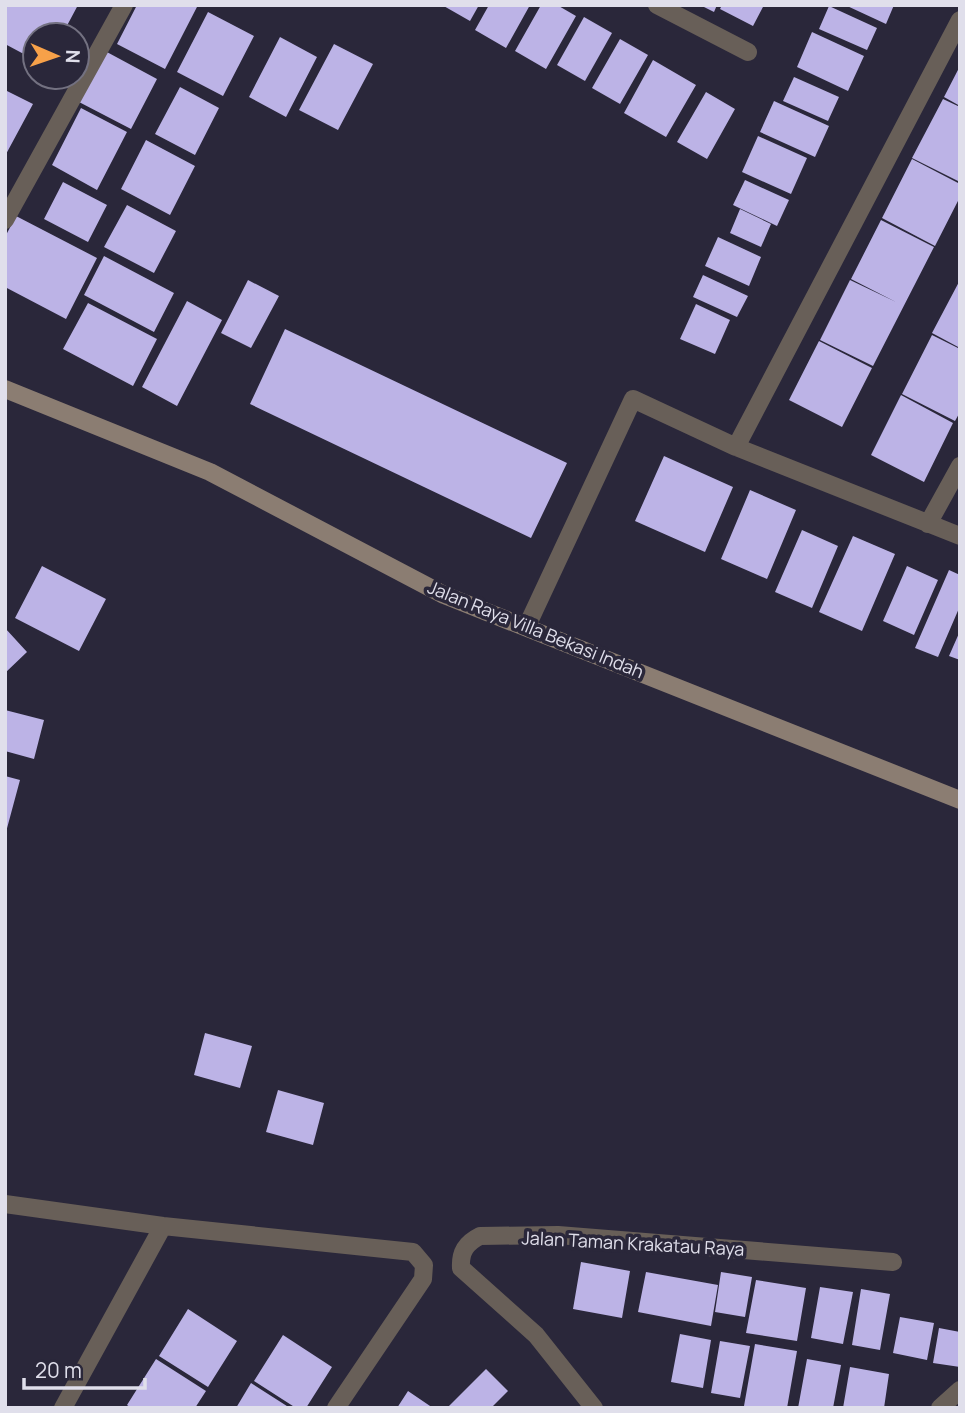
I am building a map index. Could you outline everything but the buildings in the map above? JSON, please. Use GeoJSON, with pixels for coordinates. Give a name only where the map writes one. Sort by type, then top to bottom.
{"type":"FeatureCollection","features":[{"type":"Feature","properties":{"kind":"main road","name":"Jalan Raya Villa Bekasi Indah"},"geometry":{"type":"LineString","coordinates":[[5,389],[210,472],[444,594],[960,800]]}},
{"type":"Feature","properties":{"kind":"street"},"geometry":{"type":"LineString","coordinates":[[5,220],[124,5]]}},
{"type":"Feature","properties":{"kind":"street"},"geometry":{"type":"LineString","coordinates":[[657,5],[748,52]]}},
{"type":"Feature","properties":{"kind":"street"},"geometry":{"type":"LineString","coordinates":[[736,447],[960,20]]}},
{"type":"Feature","properties":{"kind":"street"},"geometry":{"type":"LineString","coordinates":[[527,626],[542,587],[633,399],[736,447],[960,536]]}},
{"type":"Feature","properties":{"kind":"street"},"geometry":{"type":"LineString","coordinates":[[928,524],[960,466]]}},
{"type":"Feature","properties":{"kind":"street"},"geometry":{"type":"LineString","coordinates":[[5,1204],[163,1226],[413,1252],[421,1257],[424,1265],[423,1279],[337,1408]]}},
{"type":"Feature","properties":{"kind":"street"},"geometry":{"type":"LineString","coordinates":[[63,1408],[163,1226]]}},
{"type":"Feature","properties":{"kind":"street","name":"Jalan Taman Krakatau Raya"},"geometry":{"type":"LineString","coordinates":[[594,1408],[536,1335],[461,1268],[461,1255],[472,1240],[480,1236],[558,1235],[893,1262]]}},
{"type":"Feature","properties":{"kind":"street"},"geometry":{"type":"LineString","coordinates":[[940,1408],[960,1390]]}}]}
